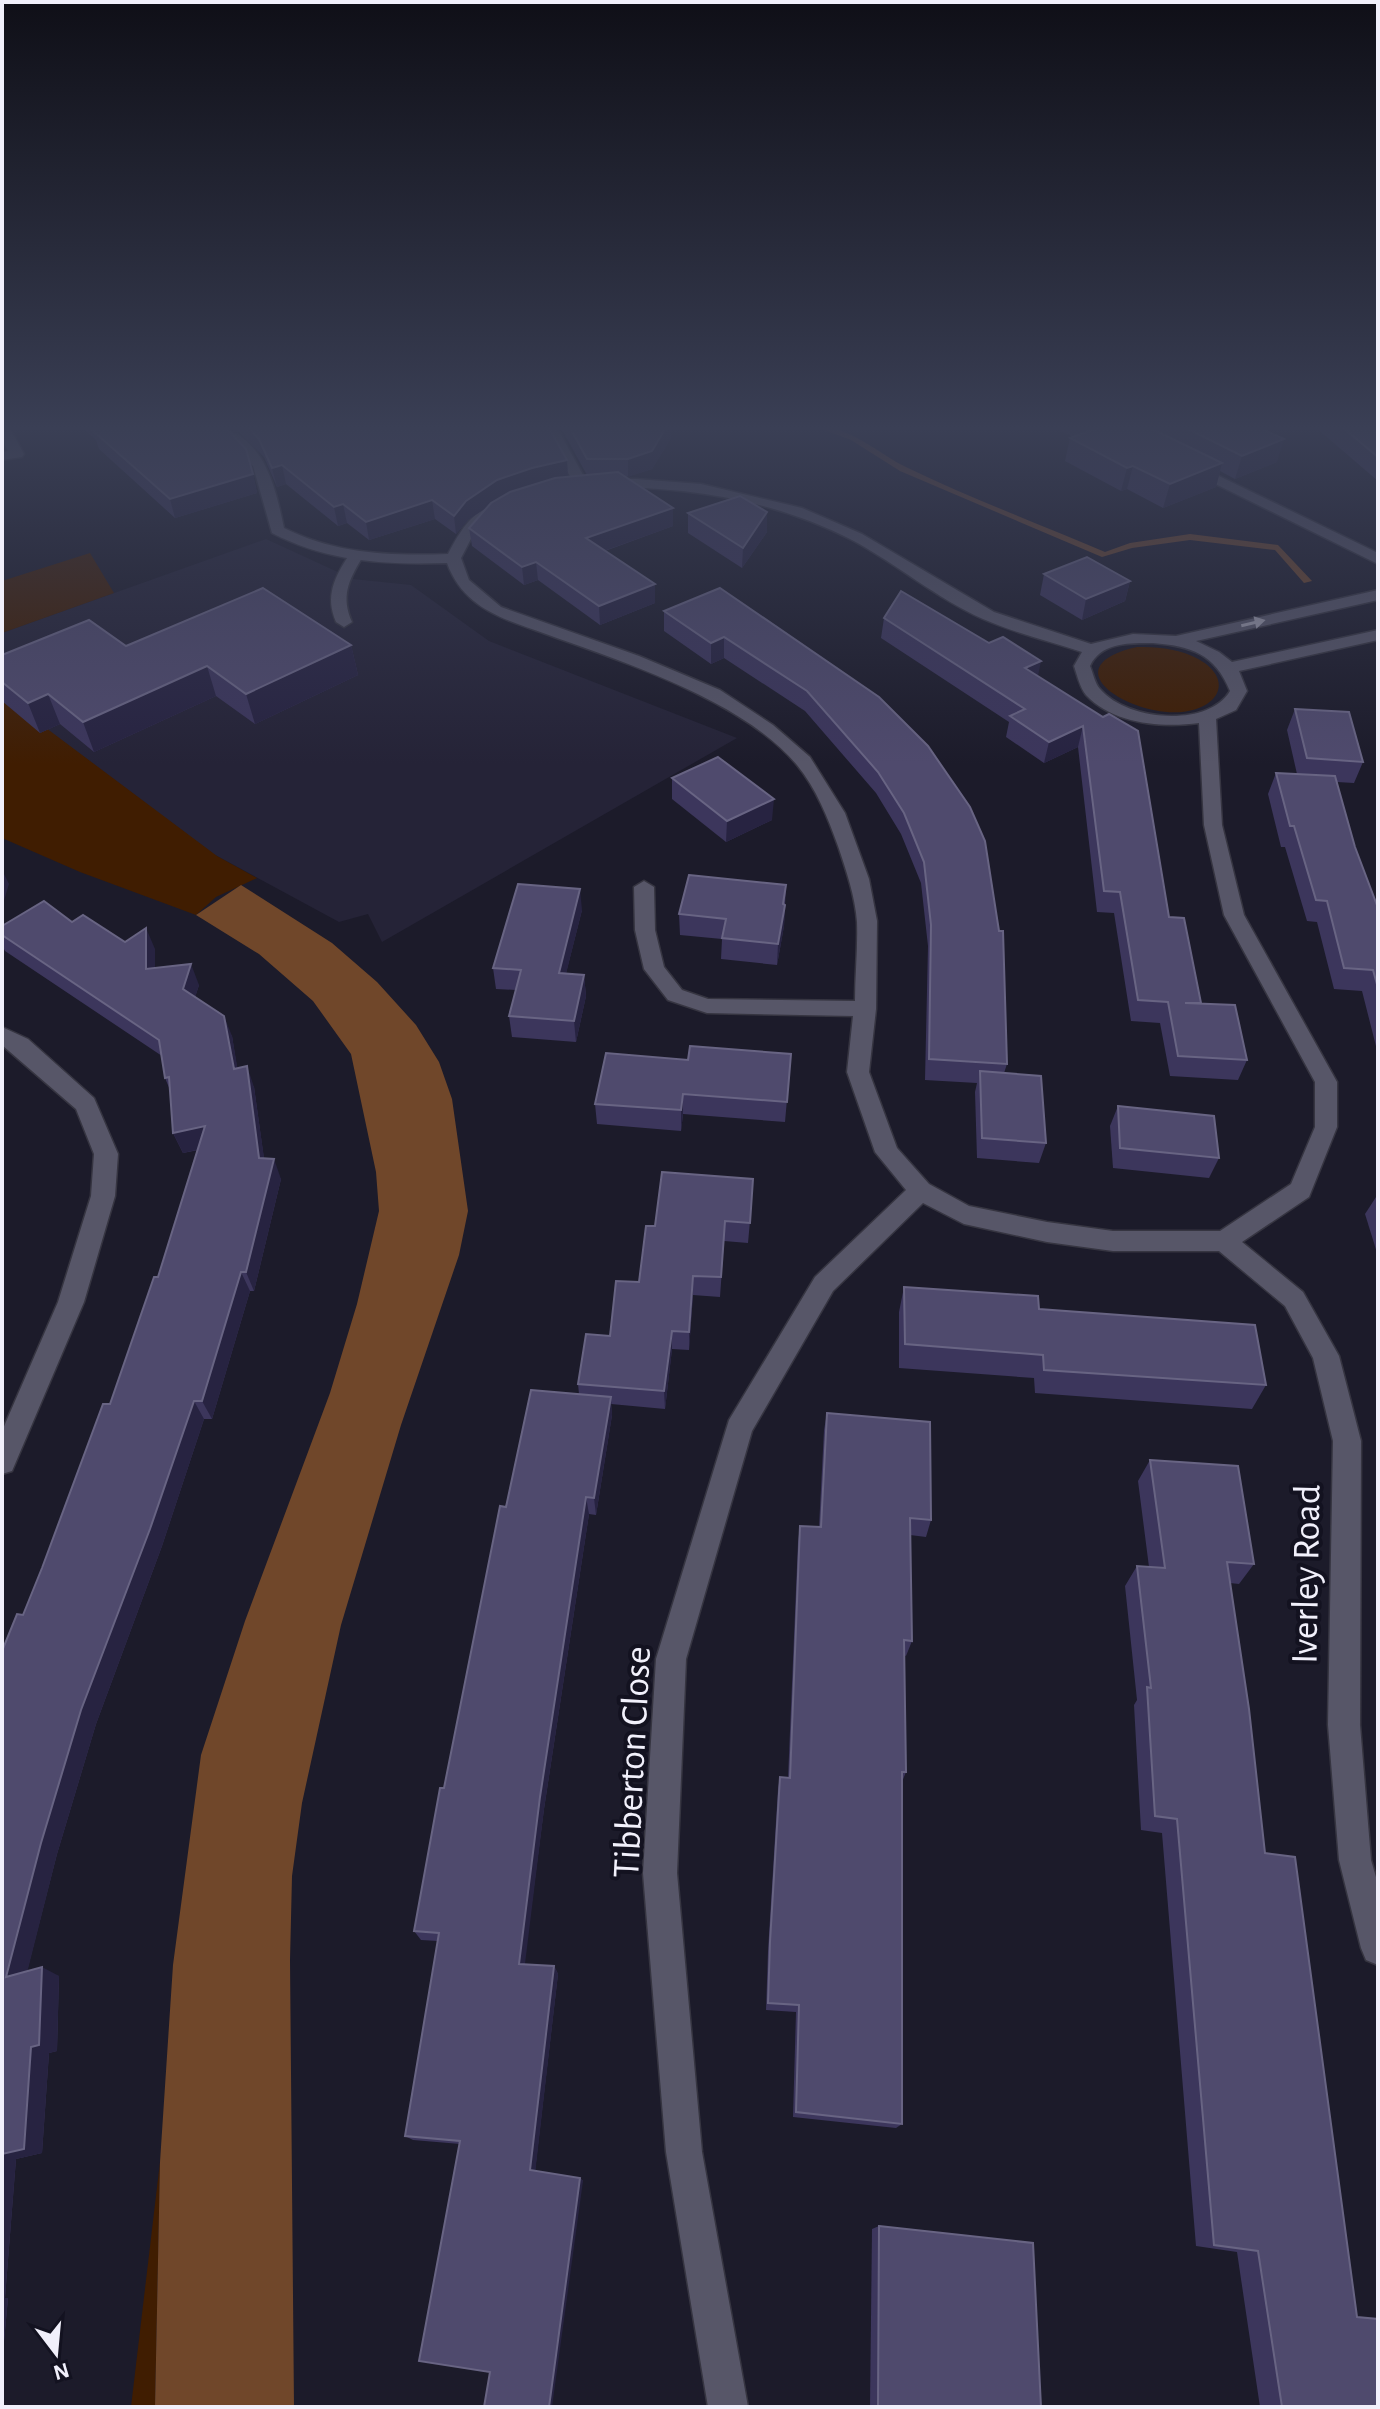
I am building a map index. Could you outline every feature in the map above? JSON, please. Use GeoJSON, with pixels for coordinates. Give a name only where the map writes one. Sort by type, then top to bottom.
{"type":"FeatureCollection","features":[{"type":"Feature","properties":{"kind":"street"},"geometry":{"type":"LineString","coordinates":[[293,538],[307,546],[354,558],[453,558]]}},
{"type":"Feature","properties":{"kind":"street"},"geometry":{"type":"LineString","coordinates":[[463,538],[453,558],[462,582],[495,610],[633,660],[714,694],[767,729],[804,761],[836,813],[859,879],[867,921],[865,1009],[858,1072],[887,1152],[921,1191],[964,1214],[1047,1232],[1113,1241],[1224,1241],[1301,1190],[1326,1127],[1326,1082],[1234,915],[1213,825],[1207,718]]}},
{"type":"Feature","properties":{"kind":"street"},"geometry":{"type":"LineString","coordinates":[[859,538],[932,587],[990,615],[1092,650],[1138,638],[1177,640],[1378,595]]}},
{"type":"Feature","properties":{"kind":"street"},"geometry":{"type":"LineString","coordinates":[[1337,538],[1378,559]]}},
{"type":"Feature","properties":{"kind":"street"},"geometry":{"type":"LineString","coordinates":[[344,622],[336,606],[335,591],[354,558]]}},
{"type":"Feature","properties":{"kind":"street"},"geometry":{"type":"LineString","coordinates":[[1229,668],[1378,635]]}},
{"type":"Feature","properties":{"kind":"street"},"geometry":{"type":"LineString","coordinates":[[1092,650],[1084,659],[1082,673],[1099,697],[1117,709],[1162,721],[1207,718],[1226,710],[1238,695],[1236,678],[1210,652],[1177,640]]}},
{"type":"Feature","properties":{"kind":"street"},"geometry":{"type":"LineString","coordinates":[[644,887],[645,930],[654,969],[675,995],[707,1006],[865,1009]]}},
{"type":"Feature","properties":{"kind":"street"},"geometry":{"type":"LineString","coordinates":[[2,1035],[20,1045],[86,1104],[106,1154],[103,1196],[71,1302],[2,1462]]}},
{"type":"Feature","properties":{"kind":"street","name":"Tibberton Close"},"geometry":{"type":"LineString","coordinates":[[728,2407],[684,2152],[660,1873],[671,1659],[739,1428],[824,1284],[921,1191]]}},
{"type":"Feature","properties":{"kind":"street","name":"Iverley Road"},"geometry":{"type":"LineString","coordinates":[[1224,1241],[1294,1299],[1326,1356],[1347,1441],[1344,1725],[1355,1860],[1378,1948]]}},
{"type":"Feature","properties":{"kind":"shaded area"},"geometry":{"type":"Polygon","coordinates":[[[266,539],[353,579],[411,585],[489,641],[737,738],[382,942],[368,914],[339,922],[217,856],[2,766],[2,633],[266,539]]]}},
{"type":"Feature","properties":{"kind":"shaded area"},"geometry":{"type":"Polygon","coordinates":[[[90,553],[114,593],[2,633],[2,581],[90,553]]]}},
{"type":"Feature","properties":{"kind":"shaded area"},"geometry":{"type":"Polygon","coordinates":[[[1137,647],[1178,651],[1205,663],[1218,680],[1215,697],[1196,709],[1182,712],[1141,707],[1122,699],[1107,689],[1099,678],[1100,666],[1112,656],[1137,647]]]}},
{"type":"Feature","properties":{"kind":"shaded area"},"geometry":{"type":"Polygon","coordinates":[[[2,695],[217,856],[257,878],[216,897],[196,915],[80,872],[2,838],[2,695]]]}},
{"type":"Feature","properties":{"kind":"shaded area"},"geometry":{"type":"Polygon","coordinates":[[[241,885],[332,943],[377,982],[416,1025],[439,1062],[452,1099],[468,1211],[459,1255],[401,1425],[341,1625],[302,1803],[292,1876],[290,1960],[294,2407],[155,2407],[160,2162],[173,1965],[201,1755],[245,1621],[330,1393],[357,1304],[379,1211],[376,1172],[351,1054],[313,1001],[259,954],[196,915],[241,885]]]}},
{"type":"Feature","properties":{"kind":"shaded area"},"geometry":{"type":"Polygon","coordinates":[[[160,2162],[155,2407],[131,2407],[160,2162]]]}},
{"type":"Feature","properties":{"kind":"building"},"geometry":{"type":"Polygon","coordinates":[[[483,538],[587,538],[655,584],[599,606],[536,562],[522,567],[483,538]]]}},
{"type":"Feature","properties":{"kind":"building"},"geometry":{"type":"Polygon","coordinates":[[[728,538],[749,538],[743,548],[728,538]]]}},
{"type":"Feature","properties":{"kind":"building"},"geometry":{"type":"Polygon","coordinates":[[[1087,557],[1130,581],[1086,599],[1044,574],[1087,557]]]}},
{"type":"Feature","properties":{"kind":"building"},"geometry":{"type":"Polygon","coordinates":[[[263,588],[351,645],[246,694],[207,666],[83,722],[48,694],[28,703],[2,682],[2,655],[89,620],[126,646],[263,588]]]}},
{"type":"Feature","properties":{"kind":"building"},"geometry":{"type":"Polygon","coordinates":[[[720,588],[879,697],[928,746],[970,807],[985,841],[999,931],[1003,931],[1007,1064],[929,1059],[931,925],[924,862],[904,813],[878,772],[807,691],[724,637],[711,643],[664,611],[720,588]]]}},
{"type":"Feature","properties":{"kind":"building"},"geometry":{"type":"Polygon","coordinates":[[[901,591],[989,643],[1003,637],[1041,661],[1025,668],[1103,717],[1109,714],[1138,731],[1169,917],[1184,918],[1201,1003],[1185,1003],[1235,1005],[1247,1060],[1178,1056],[1168,1002],[1138,1000],[1120,892],[1104,891],[1083,726],[1049,742],[1010,716],[1025,709],[884,618],[901,591]]]}},
{"type":"Feature","properties":{"kind":"building"},"geometry":{"type":"Polygon","coordinates":[[[1295,709],[1349,712],[1363,762],[1307,758],[1295,709]]]}},
{"type":"Feature","properties":{"kind":"building"},"geometry":{"type":"Polygon","coordinates":[[[718,757],[774,799],[727,821],[672,778],[718,757]]]}},
{"type":"Feature","properties":{"kind":"building"},"geometry":{"type":"Polygon","coordinates":[[[1276,773],[1335,776],[1355,847],[1378,908],[1378,988],[1373,970],[1344,968],[1327,901],[1316,900],[1294,826],[1290,826],[1276,773]]]}},
{"type":"Feature","properties":{"kind":"building"},"geometry":{"type":"Polygon","coordinates":[[[689,875],[786,885],[778,944],[722,938],[726,919],[679,914],[689,875]]]}},
{"type":"Feature","properties":{"kind":"building"},"geometry":{"type":"Polygon","coordinates":[[[518,884],[580,889],[559,973],[584,975],[574,1021],[509,1016],[521,970],[493,968],[518,884]]]}},
{"type":"Feature","properties":{"kind":"building"},"geometry":{"type":"Polygon","coordinates":[[[44,901],[72,922],[83,915],[125,942],[146,928],[146,969],[191,964],[183,989],[224,1016],[234,1069],[247,1066],[259,1158],[274,1159],[246,1272],[241,1272],[202,1401],[194,1401],[150,1529],[81,1710],[41,1843],[6,1977],[42,1967],[39,2045],[31,2047],[24,2149],[2,2154],[2,1651],[17,1614],[23,1615],[103,1404],[110,1404],[154,1277],[158,1277],[205,1126],[173,1133],[169,1077],[165,1078],[159,1040],[2,935],[2,926],[44,901]]]}},
{"type":"Feature","properties":{"kind":"building"},"geometry":{"type":"Polygon","coordinates":[[[690,1046],[791,1054],[787,1102],[683,1094],[681,1110],[595,1104],[606,1053],[688,1060],[690,1046]]]}},
{"type":"Feature","properties":{"kind":"building"},"geometry":{"type":"Polygon","coordinates":[[[980,1071],[1041,1076],[1046,1143],[982,1138],[980,1071]]]}},
{"type":"Feature","properties":{"kind":"building"},"geometry":{"type":"Polygon","coordinates":[[[1118,1106],[1214,1116],[1219,1158],[1120,1148],[1118,1106]]]}},
{"type":"Feature","properties":{"kind":"building"},"geometry":{"type":"Polygon","coordinates":[[[662,1172],[753,1179],[750,1223],[725,1221],[721,1277],[693,1276],[689,1332],[672,1331],[664,1391],[578,1384],[586,1334],[610,1336],[616,1281],[639,1282],[646,1226],[655,1226],[662,1172]]]}},
{"type":"Feature","properties":{"kind":"building"},"geometry":{"type":"Polygon","coordinates":[[[904,1287],[1038,1296],[1039,1309],[1255,1325],[1266,1385],[1044,1370],[1043,1355],[905,1344],[904,1287]]]}},
{"type":"Feature","properties":{"kind":"building"},"geometry":{"type":"Polygon","coordinates":[[[531,1390],[611,1397],[594,1498],[586,1497],[540,1797],[519,1964],[554,1966],[530,2170],[580,2178],[549,2407],[484,2407],[490,2372],[419,2361],[460,2141],[405,2136],[439,1933],[414,1931],[440,1788],[444,1788],[500,1506],[506,1507],[531,1390]]]}},
{"type":"Feature","properties":{"kind":"building"},"geometry":{"type":"Polygon","coordinates":[[[827,1413],[930,1422],[931,1520],[910,1518],[912,1641],[904,1640],[906,1772],[902,1772],[902,2124],[796,2112],[799,2005],[768,2003],[780,1777],[790,1778],[800,1526],[821,1527],[827,1413]]]}},
{"type":"Feature","properties":{"kind":"building"},"geometry":{"type":"Polygon","coordinates":[[[1150,1460],[1238,1466],[1254,1564],[1227,1562],[1249,1709],[1265,1853],[1295,1857],[1357,2317],[1378,2319],[1378,2407],[1282,2407],[1258,2251],[1214,2245],[1177,1819],[1155,1816],[1147,1687],[1151,1688],[1137,1566],[1165,1568],[1150,1460]]]}},
{"type":"Feature","properties":{"kind":"building"},"geometry":{"type":"Polygon","coordinates":[[[879,2226],[1033,2243],[1041,2407],[878,2407],[879,2226]]]}},
{"type":"Feature","properties":{"kind":"waterway"},"geometry":{"type":"LineString","coordinates":[[1066,538],[1105,555],[1130,546],[1181,538]]}},
{"type":"Feature","properties":{"kind":"waterway"},"geometry":{"type":"LineString","coordinates":[[1201,538],[1278,548],[1307,581]]}}]}
